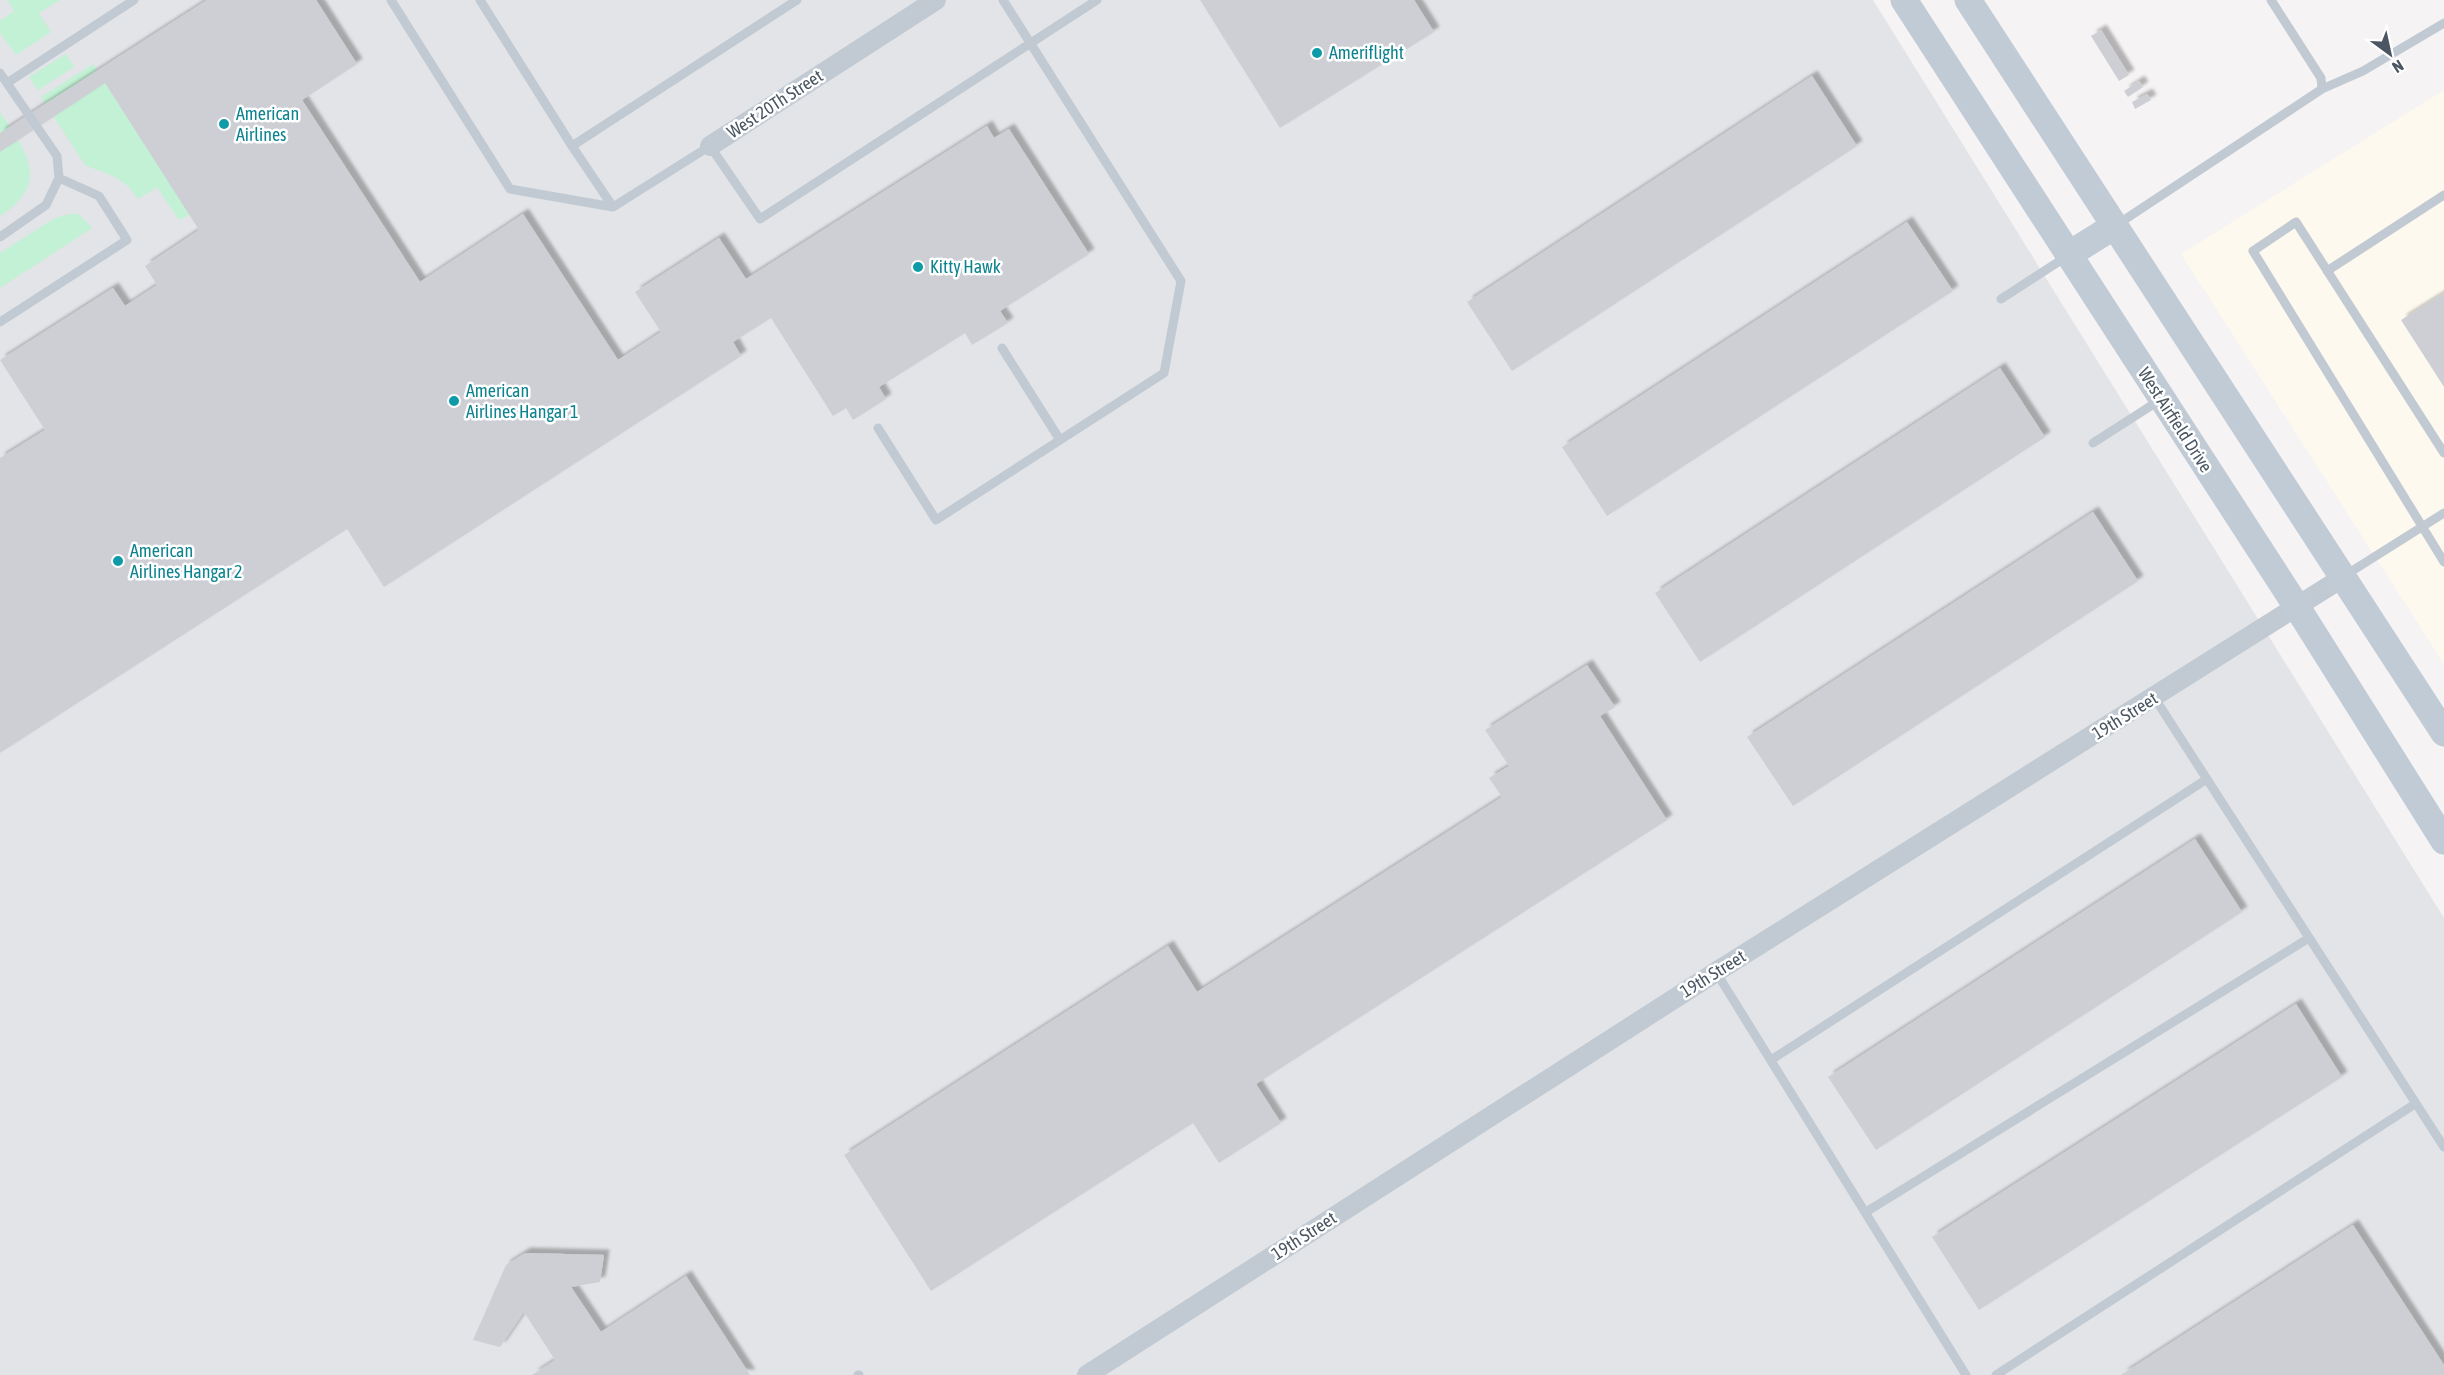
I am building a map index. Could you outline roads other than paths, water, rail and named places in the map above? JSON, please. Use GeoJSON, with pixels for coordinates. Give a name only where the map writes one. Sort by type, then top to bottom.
{"type":"FeatureCollection","features":[{"type":"Feature","properties":{"kind":"street","name":"West 20Th Street"},"geometry":{"type":"LineString","coordinates":[[710,146],[936,0]]}},
{"type":"Feature","properties":{"kind":"street","name":"West Airfield Drive"},"geometry":{"type":"LineString","coordinates":[[1904,0],[2297,607],[2444,841]]}},
{"type":"Feature","properties":{"kind":"street"},"geometry":{"type":"LineString","coordinates":[[1968,0],[2113,227],[2444,733]]}},
{"type":"Feature","properties":{"kind":"street"},"geometry":{"type":"LineString","coordinates":[[2068,255],[2113,227]]}},
{"type":"Feature","properties":{"kind":"street","name":"19th Street"},"geometry":{"type":"LineString","coordinates":[[1087,1375],[1716,972],[2342,578]]}},
{"type":"Feature","properties":{"kind":"lane"},"geometry":{"type":"LineString","coordinates":[[7,83],[134,0]]}},
{"type":"Feature","properties":{"kind":"lane"},"geometry":{"type":"LineString","coordinates":[[391,0],[510,189],[613,207]]}},
{"type":"Feature","properties":{"kind":"lane"},"geometry":{"type":"LineString","coordinates":[[480,0],[613,207]]}},
{"type":"Feature","properties":{"kind":"lane"},"geometry":{"type":"LineString","coordinates":[[572,146],[797,0]]}},
{"type":"Feature","properties":{"kind":"lane"},"geometry":{"type":"LineString","coordinates":[[878,428],[936,520],[1164,373],[1181,281],[1003,0]]}},
{"type":"Feature","properties":{"kind":"lane"},"geometry":{"type":"LineString","coordinates":[[710,146],[760,219],[1096,0]]}},
{"type":"Feature","properties":{"kind":"lane"},"geometry":{"type":"LineString","coordinates":[[2271,0],[2321,78],[2322,89]]}},
{"type":"Feature","properties":{"kind":"lane"},"geometry":{"type":"LineString","coordinates":[[2113,227],[2322,89],[2363,71],[2444,23]]}},
{"type":"Feature","properties":{"kind":"lane"},"geometry":{"type":"LineString","coordinates":[[0,73],[57,156],[59,178],[45,205],[0,237]]}},
{"type":"Feature","properties":{"kind":"lane","name":"West 20Th Street"},"geometry":{"type":"LineString","coordinates":[[613,207],[710,146]]}},
{"type":"Feature","properties":{"kind":"lane"},"geometry":{"type":"LineString","coordinates":[[0,322],[127,240],[99,196],[59,178]]}},
{"type":"Feature","properties":{"kind":"lane"},"geometry":{"type":"LineString","coordinates":[[2327,272],[2444,195]]}},
{"type":"Feature","properties":{"kind":"lane"},"geometry":{"type":"LineString","coordinates":[[2444,453],[2296,222],[2253,251],[2444,562]]}},
{"type":"Feature","properties":{"kind":"lane"},"geometry":{"type":"LineString","coordinates":[[2001,300],[2068,255]]}},
{"type":"Feature","properties":{"kind":"lane"},"geometry":{"type":"LineString","coordinates":[[1002,348],[1060,440]]}},
{"type":"Feature","properties":{"kind":"lane"},"geometry":{"type":"LineString","coordinates":[[2093,443],[2162,399]]}},
{"type":"Feature","properties":{"kind":"lane"},"geometry":{"type":"LineString","coordinates":[[2342,578],[2444,513]]}},
{"type":"Feature","properties":{"kind":"lane"},"geometry":{"type":"LineString","coordinates":[[2154,697],[2444,1148]]}},
{"type":"Feature","properties":{"kind":"lane"},"geometry":{"type":"LineString","coordinates":[[1771,1060],[2207,779]]}},
{"type":"Feature","properties":{"kind":"lane"},"geometry":{"type":"LineString","coordinates":[[1866,1212],[2309,938]]}},
{"type":"Feature","properties":{"kind":"lane"},"geometry":{"type":"LineString","coordinates":[[1716,972],[1966,1375]]}},
{"type":"Feature","properties":{"kind":"lane"},"geometry":{"type":"LineString","coordinates":[[1996,1375],[2415,1104]]}},
{"type":"Feature","properties":{"kind":"place","name":"Ameriflight"},"geometry":{"type":"Point","coordinates":[1317,53]}},
{"type":"Feature","properties":{"kind":"place","name":"American Airlines"},"geometry":{"type":"Point","coordinates":[224,124]}},
{"type":"Feature","properties":{"kind":"place","name":"Kitty Hawk"},"geometry":{"type":"Point","coordinates":[918,267]}},
{"type":"Feature","properties":{"kind":"place","name":"American Airlines Hangar 1"},"geometry":{"type":"Point","coordinates":[454,401]}},
{"type":"Feature","properties":{"kind":"place","name":"American Airlines Hangar 2"},"geometry":{"type":"Point","coordinates":[118,561]}}]}
